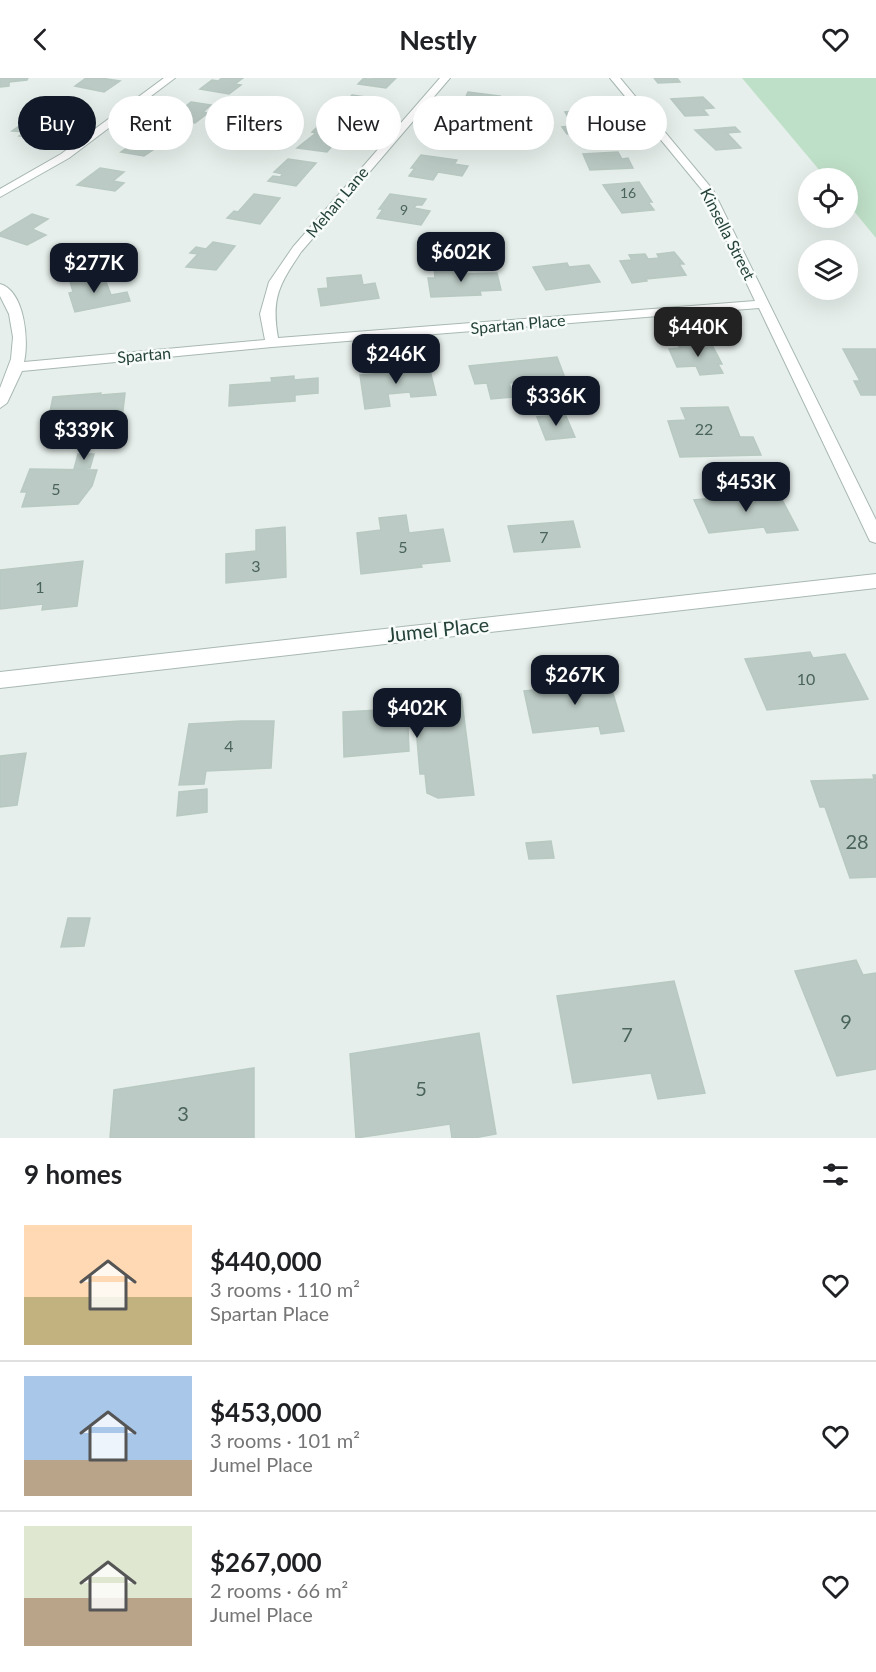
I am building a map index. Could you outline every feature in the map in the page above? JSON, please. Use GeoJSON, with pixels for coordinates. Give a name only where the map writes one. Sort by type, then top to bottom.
{"type":"FeatureCollection","features":[{"type":"Feature","properties":{"kind":"street"},"geometry":{"type":"LineString","coordinates":[[0,194],[65,156],[170,78]]}},
{"type":"Feature","properties":{"kind":"street","name":"Mehan Lane"},"geometry":{"type":"LineString","coordinates":[[272,343],[267,314],[275,282],[297,250],[445,78]]}},
{"type":"Feature","properties":{"kind":"street","name":"Kinsella Street"},"geometry":{"type":"LineString","coordinates":[[615,78],[708,190],[876,537]]}},
{"type":"Feature","properties":{"kind":"street"},"geometry":{"type":"LineString","coordinates":[[0,288],[16,313],[19,335],[17,367],[0,403]]}},
{"type":"Feature","properties":{"kind":"street","name":"Spartan Place"},"geometry":{"type":"LineString","coordinates":[[272,343],[764,304]]}},
{"type":"Feature","properties":{"kind":"street","name":"Spartan"},"geometry":{"type":"LineString","coordinates":[[17,367],[272,343]]}},
{"type":"Feature","properties":{"kind":"street","name":"Jumel Place"},"geometry":{"type":"LineString","coordinates":[[0,680],[876,580]]}},
{"type":"Feature","properties":{"kind":"green space"},"geometry":{"type":"Polygon","coordinates":[[[742,78],[876,78],[876,238],[858,216],[858,168],[818,168],[742,78]]]}},
{"type":"Feature","properties":{"kind":"building"},"geometry":{"type":"Polygon","coordinates":[[[0,78],[28,78],[9,82],[9,86],[0,87],[0,78]]]}},
{"type":"Feature","properties":{"kind":"building"},"geometry":{"type":"Polygon","coordinates":[[[86,78],[120,81],[104,92],[75,86],[86,78]]]}},
{"type":"Feature","properties":{"kind":"building"},"geometry":{"type":"Polygon","coordinates":[[[222,78],[243,78],[235,84],[241,85],[229,94],[200,89],[212,80],[218,81],[222,78]]]}},
{"type":"Feature","properties":{"kind":"building"},"geometry":{"type":"Polygon","coordinates":[[[364,78],[396,78],[386,88],[358,84],[364,78]]]}},
{"type":"Feature","properties":{"kind":"building"},"geometry":{"type":"Polygon","coordinates":[[[654,78],[677,78],[680,82],[658,83],[654,78]]]}},
{"type":"Feature","properties":{"kind":"building"},"geometry":{"type":"Polygon","coordinates":[[[468,92],[500,96],[466,96],[468,92]]]}},
{"type":"Feature","properties":{"kind":"building"},"geometry":{"type":"Polygon","coordinates":[[[703,97],[714,108],[703,109],[708,115],[685,116],[671,99],[703,97]]]}},
{"type":"Feature","properties":{"kind":"building"},"geometry":{"type":"Polygon","coordinates":[[[193,102],[205,104],[203,112],[205,115],[193,123],[193,102]]]}},
{"type":"Feature","properties":{"kind":"building"},"geometry":{"type":"Polygon","coordinates":[[[735,127],[740,132],[727,133],[741,148],[716,150],[695,130],[735,127]]]}},
{"type":"Feature","properties":{"kind":"building"},"geometry":{"type":"Polygon","coordinates":[[[316,133],[316,150],[329,150],[327,152],[304,149],[304,142],[316,133]]]}},
{"type":"Feature","properties":{"kind":"building"},"geometry":{"type":"Polygon","coordinates":[[[124,150],[153,150],[144,156],[121,152],[124,150]]]}},
{"type":"Feature","properties":{"kind":"building"},"geometry":{"type":"Polygon","coordinates":[[[618,152],[622,159],[628,158],[633,168],[590,170],[583,154],[618,152]]]}},
{"type":"Feature","properties":{"kind":"building"},"geometry":{"type":"Polygon","coordinates":[[[421,155],[457,160],[454,164],[468,166],[462,176],[438,172],[433,180],[409,176],[415,168],[411,168],[421,155]]]}},
{"type":"Feature","properties":{"kind":"building"},"geometry":{"type":"Polygon","coordinates":[[[288,159],[316,163],[296,186],[268,181],[273,176],[280,177],[283,174],[274,172],[288,159]]]}},
{"type":"Feature","properties":{"kind":"building"},"geometry":{"type":"Polygon","coordinates":[[[100,168],[124,172],[113,181],[124,183],[115,191],[77,185],[100,168]]]}},
{"type":"Feature","properties":{"kind":"building"},"geometry":{"type":"Polygon","coordinates":[[[639,182],[652,202],[648,202],[654,210],[622,213],[603,185],[639,182]]]}},
{"type":"Feature","properties":{"kind":"building"},"geometry":{"type":"Polygon","coordinates":[[[254,194],[280,198],[260,224],[227,218],[234,211],[238,212],[254,194]]]}},
{"type":"Feature","properties":{"kind":"building"},"geometry":{"type":"Polygon","coordinates":[[[390,194],[426,199],[422,205],[416,205],[414,208],[430,211],[421,225],[377,218],[383,209],[379,209],[390,194]]]}},
{"type":"Feature","properties":{"kind":"building"},"geometry":{"type":"Polygon","coordinates":[[[32,214],[48,219],[32,229],[46,235],[27,245],[0,236],[0,233],[32,214]]]}},
{"type":"Feature","properties":{"kind":"building"},"geometry":{"type":"Polygon","coordinates":[[[213,242],[235,246],[216,270],[186,267],[198,254],[190,253],[196,247],[206,249],[213,242]]]}},
{"type":"Feature","properties":{"kind":"building"},"geometry":{"type":"Polygon","coordinates":[[[674,252],[684,264],[679,264],[686,275],[646,279],[647,281],[632,283],[620,261],[632,260],[629,255],[645,254],[648,259],[659,258],[657,254],[674,252]]]}},
{"type":"Feature","properties":{"kind":"building"},"geometry":{"type":"Polygon","coordinates":[[[567,263],[569,267],[589,265],[600,282],[546,290],[533,267],[567,263]]]}},
{"type":"Feature","properties":{"kind":"building"},"geometry":{"type":"Polygon","coordinates":[[[462,266],[464,274],[497,273],[501,290],[480,291],[481,295],[431,297],[428,278],[435,278],[434,267],[462,266]]]}},
{"type":"Feature","properties":{"kind":"building"},"geometry":{"type":"Polygon","coordinates":[[[103,274],[111,295],[127,292],[130,301],[75,312],[69,293],[73,292],[70,281],[103,274]]]}},
{"type":"Feature","properties":{"kind":"building"},"geometry":{"type":"Polygon","coordinates":[[[361,275],[363,285],[375,283],[379,298],[321,306],[318,289],[328,288],[327,278],[361,275]]]}},
{"type":"Feature","properties":{"kind":"building"},"geometry":{"type":"Polygon","coordinates":[[[711,343],[722,364],[718,364],[723,373],[700,375],[696,366],[677,367],[669,349],[680,348],[678,345],[711,343]]]}},
{"type":"Feature","properties":{"kind":"building"},"geometry":{"type":"Polygon","coordinates":[[[843,349],[876,349],[876,395],[861,395],[854,381],[860,381],[843,349]]]}},
{"type":"Feature","properties":{"kind":"building"},"geometry":{"type":"Polygon","coordinates":[[[557,357],[565,378],[509,383],[514,397],[491,399],[487,383],[475,384],[469,366],[557,357]]]}},
{"type":"Feature","properties":{"kind":"building"},"geometry":{"type":"Polygon","coordinates":[[[429,366],[436,395],[411,397],[410,392],[388,394],[390,406],[365,409],[360,375],[384,373],[384,370],[429,366]]]}},
{"type":"Feature","properties":{"kind":"building"},"geometry":{"type":"Polygon","coordinates":[[[294,376],[294,380],[318,378],[318,393],[295,395],[295,401],[229,406],[230,385],[272,382],[271,378],[294,376]]]}},
{"type":"Feature","properties":{"kind":"building"},"geometry":{"type":"Polygon","coordinates":[[[101,393],[100,395],[125,393],[122,419],[52,425],[54,420],[48,421],[53,397],[101,393]]]}},
{"type":"Feature","properties":{"kind":"building"},"geometry":{"type":"Polygon","coordinates":[[[728,407],[740,437],[753,437],[761,455],[680,457],[668,421],[686,420],[681,408],[728,407]]]}},
{"type":"Feature","properties":{"kind":"building"},"geometry":{"type":"Polygon","coordinates":[[[565,414],[575,437],[546,440],[537,417],[565,414]]]}},
{"type":"Feature","properties":{"kind":"building"},"geometry":{"type":"Polygon","coordinates":[[[78,454],[94,454],[90,468],[74,469],[78,454]]]}},
{"type":"Feature","properties":{"kind":"building"},"geometry":{"type":"Polygon","coordinates":[[[30,469],[97,470],[92,486],[78,504],[22,507],[27,492],[21,492],[30,469]]]}},
{"type":"Feature","properties":{"kind":"building"},"geometry":{"type":"Polygon","coordinates":[[[778,492],[798,530],[767,533],[764,527],[709,533],[694,500],[778,492]]]}},
{"type":"Feature","properties":{"kind":"building"},"geometry":{"type":"Polygon","coordinates":[[[406,515],[409,533],[443,529],[450,561],[421,564],[422,567],[361,574],[357,533],[381,530],[379,518],[406,515]]]}},
{"type":"Feature","properties":{"kind":"building"},"geometry":{"type":"Polygon","coordinates":[[[573,521],[580,547],[514,552],[508,526],[573,521]]]}},
{"type":"Feature","properties":{"kind":"building"},"geometry":{"type":"Polygon","coordinates":[[[285,527],[286,577],[226,583],[226,554],[256,551],[256,530],[285,527]]]}},
{"type":"Feature","properties":{"kind":"building"},"geometry":{"type":"Polygon","coordinates":[[[83,561],[77,606],[42,610],[43,604],[0,609],[0,570],[83,561]]]}},
{"type":"Feature","properties":{"kind":"building"},"geometry":{"type":"Polygon","coordinates":[[[810,652],[813,658],[845,654],[868,699],[767,710],[745,659],[810,652]]]}},
{"type":"Feature","properties":{"kind":"building"},"geometry":{"type":"Polygon","coordinates":[[[608,676],[624,731],[601,734],[599,726],[533,733],[524,691],[554,688],[553,682],[608,676]]]}},
{"type":"Feature","properties":{"kind":"building"},"geometry":{"type":"Polygon","coordinates":[[[461,694],[474,795],[438,798],[427,793],[425,774],[420,774],[416,727],[408,728],[409,751],[344,757],[343,712],[379,710],[378,700],[461,694]]]}},
{"type":"Feature","properties":{"kind":"building"},"geometry":{"type":"Polygon","coordinates":[[[274,721],[271,768],[206,771],[204,784],[179,785],[189,724],[274,721]]]}},
{"type":"Feature","properties":{"kind":"building"},"geometry":{"type":"Polygon","coordinates":[[[26,753],[17,805],[0,807],[0,756],[26,753]]]}},
{"type":"Feature","properties":{"kind":"building"},"geometry":{"type":"Polygon","coordinates":[[[873,775],[876,775],[876,877],[850,878],[825,807],[820,807],[811,781],[874,779],[873,775]]]}},
{"type":"Feature","properties":{"kind":"building"},"geometry":{"type":"Polygon","coordinates":[[[207,789],[207,812],[177,816],[179,792],[207,789]]]}},
{"type":"Feature","properties":{"kind":"building"},"geometry":{"type":"Polygon","coordinates":[[[551,841],[554,858],[529,859],[526,843],[551,841]]]}},
{"type":"Feature","properties":{"kind":"building"},"geometry":{"type":"Polygon","coordinates":[[[68,918],[90,918],[84,946],[61,947],[68,918]]]}},
{"type":"Feature","properties":{"kind":"building"},"geometry":{"type":"Polygon","coordinates":[[[856,960],[863,975],[876,973],[876,1069],[837,1076],[795,971],[856,960]]]}},
{"type":"Feature","properties":{"kind":"building"},"geometry":{"type":"Polygon","coordinates":[[[674,981],[705,1093],[658,1099],[651,1073],[573,1083],[557,996],[674,981]]]}},
{"type":"Feature","properties":{"kind":"building"},"geometry":{"type":"Polygon","coordinates":[[[479,1033],[496,1134],[474,1138],[452,1138],[450,1124],[356,1138],[350,1054],[479,1033]]]}},
{"type":"Feature","properties":{"kind":"building"},"geometry":{"type":"Polygon","coordinates":[[[254,1068],[254,1138],[110,1138],[114,1090],[254,1068]]]}}]}
